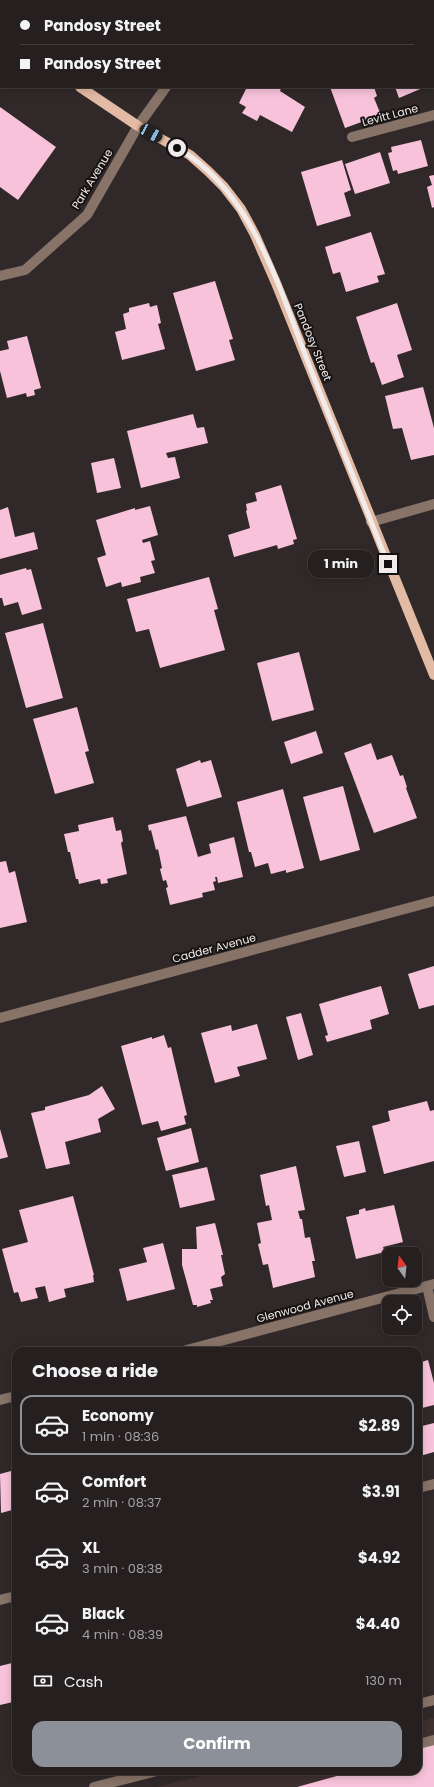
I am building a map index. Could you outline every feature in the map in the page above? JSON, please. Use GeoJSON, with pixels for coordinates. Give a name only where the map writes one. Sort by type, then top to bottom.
{"type":"FeatureCollection","features":[{"type":"Feature","properties":{"kind":"main road","name":"Pandosy Street"},"geometry":{"type":"LineString","coordinates":[[81,88],[138,126],[190,155],[224,187],[241,210],[255,235],[276,283],[371,522],[434,675]]}},
{"type":"Feature","properties":{"kind":"street","name":"Park Avenue"},"geometry":{"type":"LineString","coordinates":[[0,276],[25,270],[86,215],[138,126],[165,88]]}},
{"type":"Feature","properties":{"kind":"street","name":"Levitt Lane"},"geometry":{"type":"LineString","coordinates":[[352,138],[434,116]]}},
{"type":"Feature","properties":{"kind":"street"},"geometry":{"type":"LineString","coordinates":[[371,522],[434,504]]}},
{"type":"Feature","properties":{"kind":"street","name":"Cadder Avenue"},"geometry":{"type":"LineString","coordinates":[[0,1018],[434,901]]}},
{"type":"Feature","properties":{"kind":"street"},"geometry":{"type":"LineString","coordinates":[[430,1285],[434,1317]]}},
{"type":"Feature","properties":{"kind":"street","name":"Glenwood Avenue"},"geometry":{"type":"LineString","coordinates":[[198,1347],[430,1285]]}},
{"type":"Feature","properties":{"kind":"street"},"geometry":{"type":"LineString","coordinates":[[0,1400],[12,1397]]}},
{"type":"Feature","properties":{"kind":"street"},"geometry":{"type":"LineString","coordinates":[[422,1487],[434,1484]]}},
{"type":"Feature","properties":{"kind":"street"},"geometry":{"type":"LineString","coordinates":[[0,1600],[12,1597]]}},
{"type":"Feature","properties":{"kind":"street"},"geometry":{"type":"LineString","coordinates":[[422,1703],[434,1700]]}},
{"type":"Feature","properties":{"kind":"street"},"geometry":{"type":"LineString","coordinates":[[422,1743],[434,1740]]}},
{"type":"Feature","properties":{"kind":"street"},"geometry":{"type":"LineString","coordinates":[[94,1787],[141,1775]]}},
{"type":"Feature","properties":{"kind":"shaded area"},"geometry":{"type":"Polygon","coordinates":[[[434,1718],[434,1787],[157,1787],[206,1775],[422,1775],[422,1721],[434,1718]]]}},
{"type":"Feature","properties":{"kind":"building"},"geometry":{"type":"Polygon","coordinates":[[[246,88],[281,88],[280,91],[305,107],[292,132],[260,115],[257,121],[242,113],[246,107],[239,103],[246,88]]]}},
{"type":"Feature","properties":{"kind":"building"},"geometry":{"type":"Polygon","coordinates":[[[330,88],[374,88],[377,96],[374,98],[381,115],[345,128],[330,88]]]}},
{"type":"Feature","properties":{"kind":"building"},"geometry":{"type":"Polygon","coordinates":[[[395,88],[423,88],[399,98],[395,88]]]}},
{"type":"Feature","properties":{"kind":"building"},"geometry":{"type":"Polygon","coordinates":[[[0,107],[56,147],[18,200],[0,187],[0,107]]]}},
{"type":"Feature","properties":{"kind":"building"},"geometry":{"type":"Polygon","coordinates":[[[421,140],[428,166],[398,174],[397,170],[393,171],[388,153],[392,152],[391,147],[421,140]]]}},
{"type":"Feature","properties":{"kind":"building"},"geometry":{"type":"Polygon","coordinates":[[[380,152],[390,183],[355,194],[345,164],[380,152]]]}},
{"type":"Feature","properties":{"kind":"building"},"geometry":{"type":"Polygon","coordinates":[[[342,160],[351,190],[344,193],[351,216],[317,226],[301,172],[342,160]]]}},
{"type":"Feature","properties":{"kind":"building"},"geometry":{"type":"Polygon","coordinates":[[[434,175],[434,207],[432,208],[427,187],[432,185],[429,176],[434,175]]]}},
{"type":"Feature","properties":{"kind":"building"},"geometry":{"type":"Polygon","coordinates":[[[371,232],[385,274],[377,276],[379,282],[346,292],[340,272],[333,274],[325,247],[371,232]]]}},
{"type":"Feature","properties":{"kind":"building"},"geometry":{"type":"Polygon","coordinates":[[[215,281],[233,339],[229,340],[235,360],[196,371],[173,293],[215,281]]]}},
{"type":"Feature","properties":{"kind":"building"},"geometry":{"type":"Polygon","coordinates":[[[149,303],[150,307],[157,305],[161,323],[158,324],[165,349],[122,360],[115,332],[126,329],[123,314],[129,312],[129,308],[149,303]]]}},
{"type":"Feature","properties":{"kind":"building"},"geometry":{"type":"Polygon","coordinates":[[[397,303],[412,350],[397,355],[404,377],[382,385],[374,362],[371,363],[356,317],[397,303]]]}},
{"type":"Feature","properties":{"kind":"building"},"geometry":{"type":"Polygon","coordinates":[[[27,336],[41,388],[34,390],[35,395],[27,397],[26,393],[7,398],[0,371],[0,351],[9,349],[7,341],[27,336]]]}},
{"type":"Feature","properties":{"kind":"building"},"geometry":{"type":"Polygon","coordinates":[[[423,387],[434,428],[434,455],[411,460],[402,428],[393,429],[385,396],[423,387]]]}},
{"type":"Feature","properties":{"kind":"building"},"geometry":{"type":"Polygon","coordinates":[[[193,414],[197,428],[204,427],[208,443],[166,453],[168,458],[175,457],[180,478],[141,488],[127,431],[193,414]]]}},
{"type":"Feature","properties":{"kind":"building"},"geometry":{"type":"Polygon","coordinates":[[[114,458],[121,488],[97,493],[91,463],[114,458]]]}},
{"type":"Feature","properties":{"kind":"building"},"geometry":{"type":"Polygon","coordinates":[[[281,485],[297,539],[293,540],[294,544],[278,549],[277,545],[234,557],[228,535],[250,528],[246,504],[257,501],[255,493],[281,485]]]}},
{"type":"Feature","properties":{"kind":"building"},"geometry":{"type":"Polygon","coordinates":[[[150,506],[158,535],[142,540],[143,543],[150,541],[155,560],[151,561],[155,573],[140,577],[141,582],[122,587],[121,582],[106,587],[97,558],[106,555],[96,520],[135,508],[135,510],[150,506]]]}},
{"type":"Feature","properties":{"kind":"building"},"geometry":{"type":"Polygon","coordinates":[[[8,507],[15,537],[34,532],[38,549],[0,559],[0,510],[8,507]]]}},
{"type":"Feature","properties":{"kind":"building"},"geometry":{"type":"Polygon","coordinates":[[[26,568],[27,570],[31,569],[42,609],[22,615],[18,602],[4,606],[2,598],[0,598],[0,575],[26,568]]]}},
{"type":"Feature","properties":{"kind":"building"},"geometry":{"type":"Polygon","coordinates":[[[209,577],[218,609],[214,610],[225,650],[160,668],[149,629],[136,632],[127,599],[209,577]]]}},
{"type":"Feature","properties":{"kind":"building"},"geometry":{"type":"Polygon","coordinates":[[[43,623],[63,698],[26,708],[5,633],[43,623]]]}},
{"type":"Feature","properties":{"kind":"building"},"geometry":{"type":"Polygon","coordinates":[[[299,652],[314,710],[272,721],[257,663],[299,652]]]}},
{"type":"Feature","properties":{"kind":"building"},"geometry":{"type":"Polygon","coordinates":[[[77,707],[89,751],[85,752],[94,783],[55,794],[33,719],[77,707]]]}},
{"type":"Feature","properties":{"kind":"building"},"geometry":{"type":"Polygon","coordinates":[[[316,731],[323,753],[291,764],[284,742],[316,731]]]}},
{"type":"Feature","properties":{"kind":"building"},"geometry":{"type":"Polygon","coordinates":[[[371,743],[377,760],[392,755],[400,776],[403,775],[417,818],[374,833],[344,753],[371,743]]]}},
{"type":"Feature","properties":{"kind":"building"},"geometry":{"type":"Polygon","coordinates":[[[200,760],[201,763],[211,760],[222,797],[187,807],[176,769],[200,760]]]}},
{"type":"Feature","properties":{"kind":"building"},"geometry":{"type":"Polygon","coordinates":[[[343,786],[360,850],[320,861],[303,797],[343,786]]]}},
{"type":"Feature","properties":{"kind":"building"},"geometry":{"type":"Polygon","coordinates":[[[283,789],[304,868],[286,873],[286,870],[271,874],[268,863],[255,867],[251,852],[249,852],[237,802],[283,789]]]}},
{"type":"Feature","properties":{"kind":"building"},"geometry":{"type":"Polygon","coordinates":[[[186,816],[198,857],[211,853],[209,844],[234,837],[243,877],[218,883],[217,877],[215,877],[216,881],[213,882],[215,890],[202,893],[203,897],[170,905],[166,888],[168,887],[166,880],[163,881],[160,869],[162,868],[158,849],[156,850],[151,830],[149,831],[148,825],[186,816]]]}},
{"type":"Feature","properties":{"kind":"building"},"geometry":{"type":"Polygon","coordinates":[[[113,817],[116,831],[121,830],[123,841],[121,843],[127,874],[107,879],[108,883],[101,884],[100,879],[79,884],[78,879],[76,879],[64,834],[79,831],[78,825],[113,817]]]}},
{"type":"Feature","properties":{"kind":"building"},"geometry":{"type":"Polygon","coordinates":[[[6,861],[9,873],[15,871],[27,922],[0,928],[0,862],[6,861]]]}},
{"type":"Feature","properties":{"kind":"building"},"geometry":{"type":"Polygon","coordinates":[[[434,966],[434,1005],[419,1009],[408,974],[434,966]]]}},
{"type":"Feature","properties":{"kind":"building"},"geometry":{"type":"Polygon","coordinates":[[[381,986],[389,1014],[370,1020],[372,1029],[327,1042],[325,1036],[328,1035],[319,1004],[381,986]]]}},
{"type":"Feature","properties":{"kind":"building"},"geometry":{"type":"Polygon","coordinates":[[[301,1013],[313,1055],[298,1060],[286,1017],[301,1013]]]}},
{"type":"Feature","properties":{"kind":"building"},"geometry":{"type":"Polygon","coordinates":[[[257,1024],[267,1059],[237,1067],[240,1076],[215,1083],[201,1033],[231,1025],[232,1031],[257,1024]]]}},
{"type":"Feature","properties":{"kind":"building"},"geometry":{"type":"Polygon","coordinates":[[[164,1035],[168,1048],[171,1047],[187,1115],[184,1116],[186,1124],[161,1131],[158,1121],[142,1125],[121,1046],[164,1035]]]}},
{"type":"Feature","properties":{"kind":"building"},"geometry":{"type":"Polygon","coordinates":[[[102,1086],[115,1109],[98,1119],[101,1132],[65,1142],[70,1164],[46,1169],[31,1113],[45,1110],[45,1107],[89,1095],[102,1086]]]}},
{"type":"Feature","properties":{"kind":"building"},"geometry":{"type":"Polygon","coordinates":[[[427,1101],[430,1111],[434,1110],[434,1161],[384,1174],[372,1126],[390,1121],[388,1111],[427,1101]]]}},
{"type":"Feature","properties":{"kind":"building"},"geometry":{"type":"Polygon","coordinates":[[[191,1128],[199,1162],[166,1171],[157,1138],[191,1128]]]}},
{"type":"Feature","properties":{"kind":"building"},"geometry":{"type":"Polygon","coordinates":[[[0,1129],[8,1157],[0,1159],[0,1129]]]}},
{"type":"Feature","properties":{"kind":"building"},"geometry":{"type":"Polygon","coordinates":[[[359,1141],[366,1172],[344,1177],[336,1146],[359,1141]]]}},
{"type":"Feature","properties":{"kind":"building"},"geometry":{"type":"Polygon","coordinates":[[[296,1166],[305,1210],[298,1211],[300,1219],[302,1219],[305,1238],[310,1237],[315,1261],[312,1261],[315,1277],[273,1288],[268,1264],[263,1265],[258,1244],[261,1243],[257,1223],[272,1220],[269,1205],[266,1206],[260,1175],[296,1166]]]}},
{"type":"Feature","properties":{"kind":"building"},"geometry":{"type":"Polygon","coordinates":[[[207,1167],[215,1200],[180,1208],[172,1175],[207,1167]]]}},
{"type":"Feature","properties":{"kind":"building"},"geometry":{"type":"Polygon","coordinates":[[[73,1196],[94,1275],[94,1282],[64,1289],[66,1297],[49,1302],[45,1286],[35,1288],[38,1298],[21,1302],[18,1292],[14,1293],[2,1249],[28,1242],[19,1210],[73,1196]]]}},
{"type":"Feature","properties":{"kind":"building"},"geometry":{"type":"Polygon","coordinates":[[[394,1205],[403,1242],[382,1247],[382,1253],[356,1259],[346,1217],[359,1214],[359,1210],[365,1208],[366,1211],[394,1205]]]}},
{"type":"Feature","properties":{"kind":"building"},"geometry":{"type":"Polygon","coordinates":[[[215,1223],[223,1255],[221,1255],[225,1274],[221,1277],[223,1286],[210,1289],[213,1300],[210,1300],[211,1303],[197,1307],[197,1305],[193,1305],[182,1265],[182,1249],[197,1249],[196,1227],[215,1223]]]}},
{"type":"Feature","properties":{"kind":"building"},"geometry":{"type":"Polygon","coordinates":[[[163,1243],[175,1289],[127,1301],[119,1269],[147,1262],[143,1248],[163,1243]]]}},
{"type":"Feature","properties":{"kind":"building"},"geometry":{"type":"Polygon","coordinates":[[[428,1360],[434,1383],[434,1405],[422,1408],[422,1362],[428,1360]]]}},
{"type":"Feature","properties":{"kind":"building"},"geometry":{"type":"Polygon","coordinates":[[[434,1423],[434,1452],[422,1455],[422,1426],[434,1423]]]}},
{"type":"Feature","properties":{"kind":"building"},"geometry":{"type":"Polygon","coordinates":[[[11,1471],[12,1475],[12,1510],[1,1513],[0,1474],[11,1471]]]}},
{"type":"Feature","properties":{"kind":"building"},"geometry":{"type":"Polygon","coordinates":[[[12,1663],[12,1702],[0,1705],[0,1666],[12,1663]]]}},
{"type":"Feature","properties":{"kind":"building"},"geometry":{"type":"Polygon","coordinates":[[[434,1742],[434,1787],[297,1787],[340,1775],[422,1775],[422,1745],[434,1742]]]}},
{"type":"Feature","properties":{"kind":"route"},"geometry":{"type":"LineString","coordinates":[[177,148],[190,155],[224,187],[241,210],[255,235],[276,283],[388,564]]}}]}
